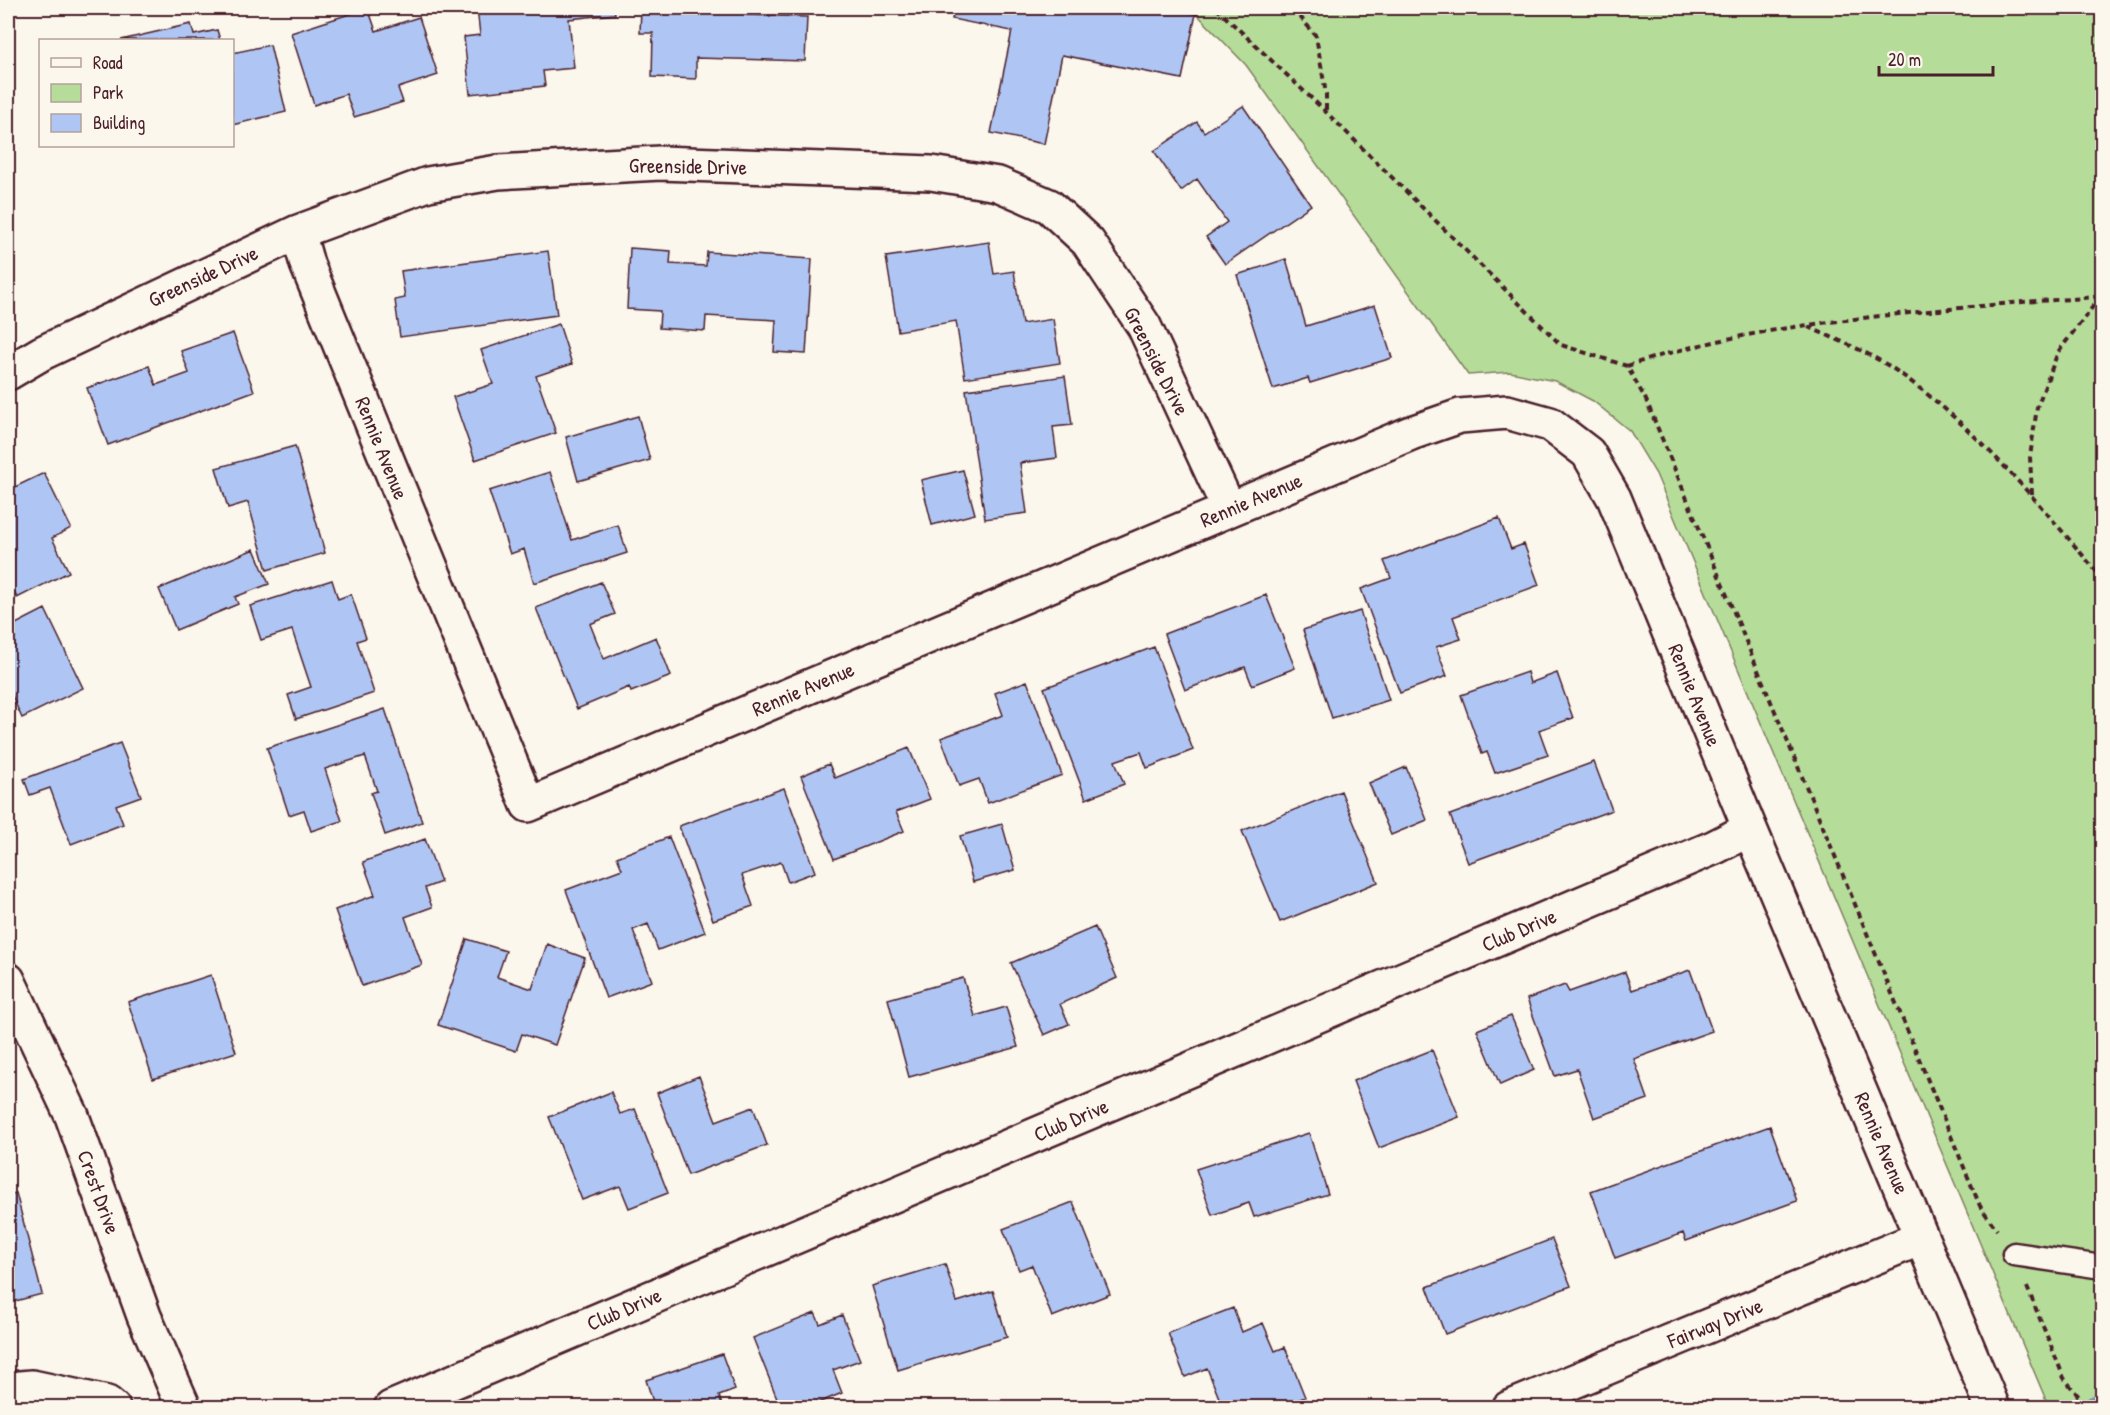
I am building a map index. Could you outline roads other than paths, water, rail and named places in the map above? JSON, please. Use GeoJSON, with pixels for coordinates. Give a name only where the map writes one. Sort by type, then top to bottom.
{"type":"FeatureCollection","features":[{"type":"Feature","properties":{"kind":"street","name":"Greenside Drive"},"geometry":{"type":"LineString","coordinates":[[8,374],[42,353],[298,232],[428,184],[498,172],[660,163],[931,173],[998,184],[1049,206],[1089,242],[1144,326],[1229,509]]}},
{"type":"Feature","properties":{"kind":"street","name":"Rennie Avenue"},"geometry":{"type":"LineString","coordinates":[[298,232],[307,264],[528,805],[1411,432],[1460,416],[1507,412],[1550,424],[1588,453],[1614,498],[1750,829],[1993,1407]]}},
{"type":"Feature","properties":{"kind":"street","name":"Club Drive"},"geometry":{"type":"LineString","coordinates":[[391,1407],[1711,849],[1750,829]]}},
{"type":"Feature","properties":{"kind":"street","name":"Crest Drive"},"geometry":{"type":"LineString","coordinates":[[8,980],[72,1116],[144,1316],[184,1407]]}},
{"type":"Feature","properties":{"kind":"street","name":"Fairway Drive"},"geometry":{"type":"LineString","coordinates":[[1509,1407],[1921,1238]]}},
{"type":"Feature","properties":{"kind":"street"},"geometry":{"type":"LineString","coordinates":[[8,1389],[32,1387],[107,1403],[113,1407]]}},
{"type":"Feature","properties":{"kind":"lane"},"geometry":{"type":"LineString","coordinates":[[2014,1254],[2103,1267]]}},
{"type":"Feature","properties":{"kind":"waterway"},"geometry":{"type":"LineString","coordinates":[[2092,1402],[2102,1398]]}}]}
